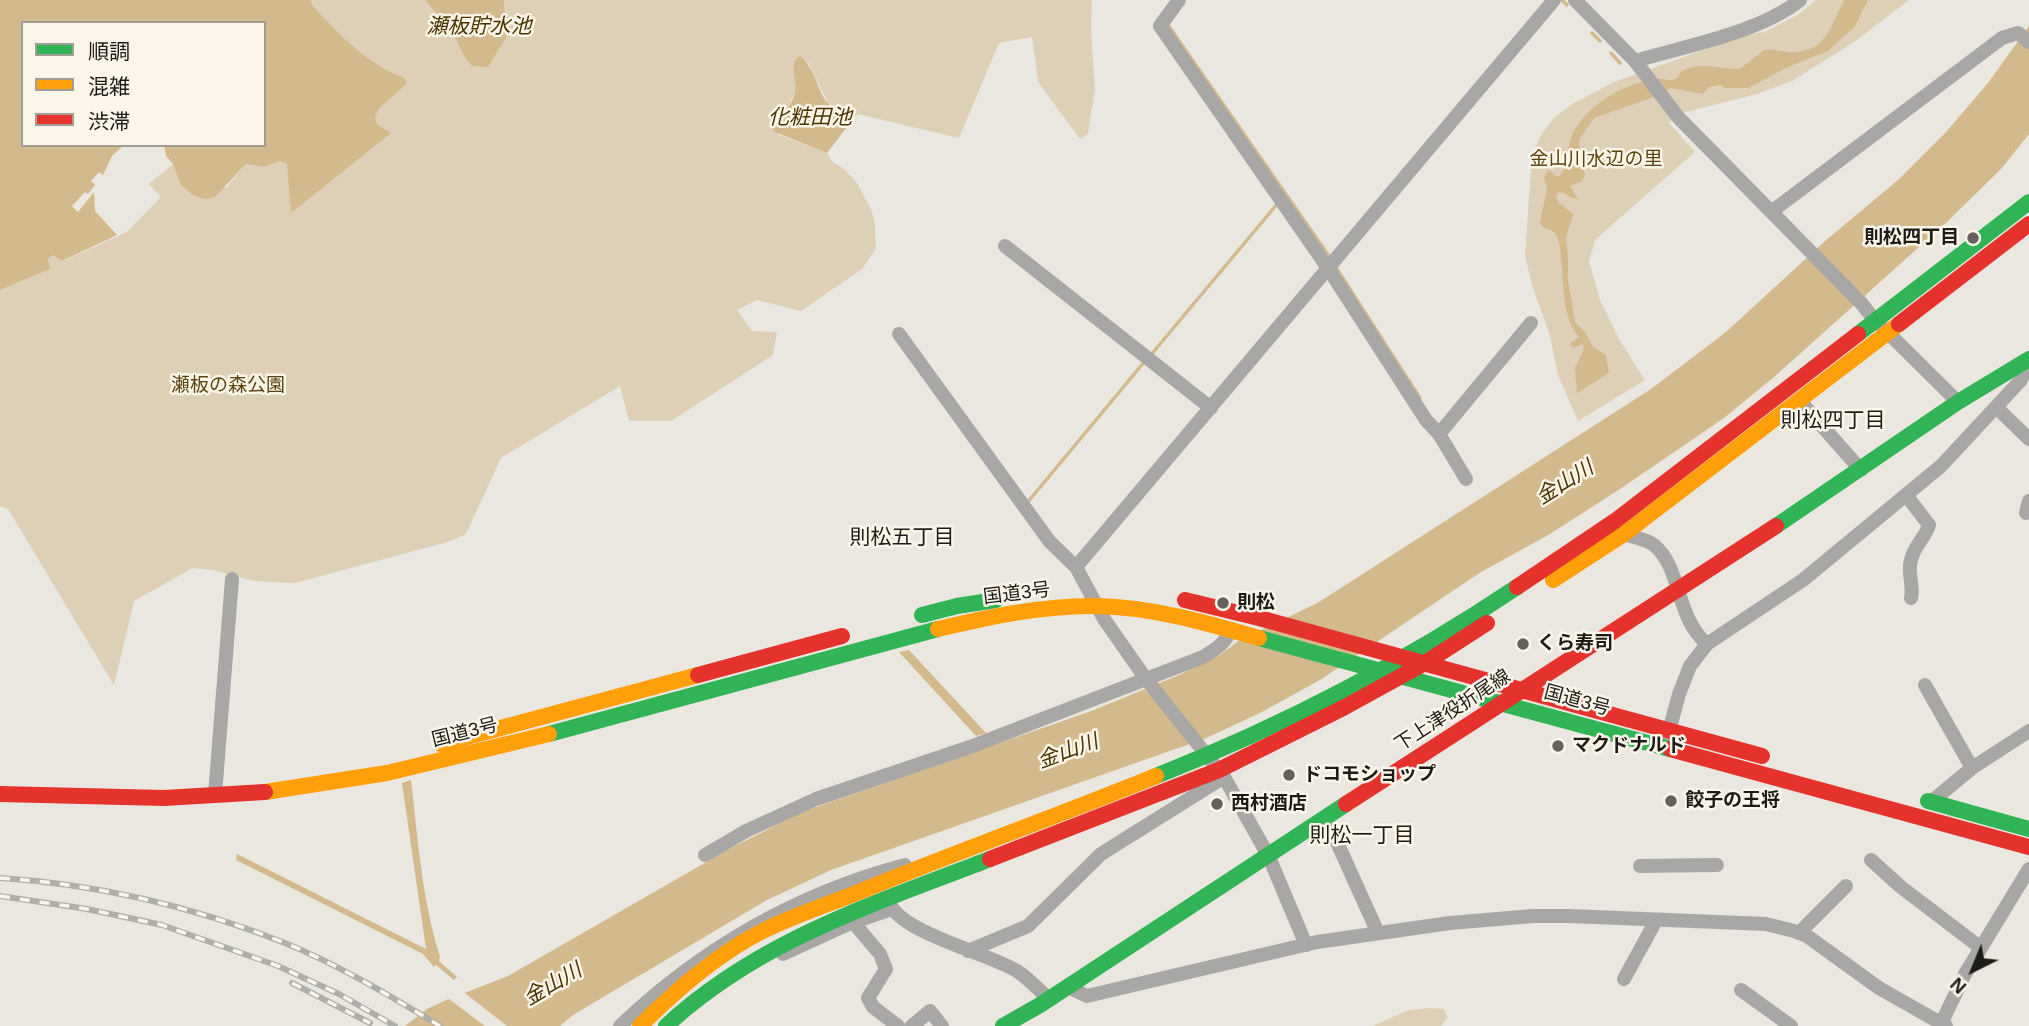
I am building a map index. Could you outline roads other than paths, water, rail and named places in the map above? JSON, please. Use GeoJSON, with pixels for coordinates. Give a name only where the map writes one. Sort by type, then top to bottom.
{"type":"FeatureCollection","features":[{"type":"Feature","properties":{"kind":"main road"},"geometry":{"type":"LineString","coordinates":[[640,1026],[671,995],[719,958],[761,932],[956,852],[1043,822],[1207,756],[1324,702],[1474,616],[1615,521],[2029,202]]}},
{"type":"Feature","properties":{"kind":"main road"},"geometry":{"type":"LineString","coordinates":[[666,1026],[683,1009],[735,969],[769,948],[820,925],[889,904],[1221,773],[1425,663],[1624,534],[2029,224]]}},
{"type":"Feature","properties":{"kind":"main road","name":"下上津役折尾線"},"geometry":{"type":"LineString","coordinates":[[1003,1026],[1068,987],[1500,703],[1677,591],[1861,470],[1958,402],[2029,360]]}},
{"type":"Feature","properties":{"kind":"main road","name":"国道3号"},"geometry":{"type":"LineString","coordinates":[[904,620],[957,606],[997,600],[1094,599],[1144,595],[1186,601],[1259,618],[1778,761]]}},
{"type":"Feature","properties":{"kind":"main road","name":"国道3号"},"geometry":{"type":"LineString","coordinates":[[177,781],[216,787],[325,785],[413,768],[702,693],[934,628],[1094,599],[1235,630],[1375,671],[1666,747],[2029,847]]}},
{"type":"Feature","properties":{"kind":"main road","name":"国道3号"},"geometry":{"type":"LineString","coordinates":[[0,794],[133,797],[216,787],[352,765],[852,634]]}},
{"type":"Feature","properties":{"kind":"main road"},"geometry":{"type":"LineString","coordinates":[[0,778],[26,779]]}},
{"type":"Feature","properties":{"kind":"main road"},"geometry":{"type":"LineString","coordinates":[[1924,800],[2029,829]]}},
{"type":"Feature","properties":{"kind":"street"},"geometry":{"type":"LineString","coordinates":[[1179,0],[1160,26],[1328,268],[1466,479]]}},
{"type":"Feature","properties":{"kind":"street"},"geometry":{"type":"LineString","coordinates":[[1076,567],[1554,0]]}},
{"type":"Feature","properties":{"kind":"street"},"geometry":{"type":"LineString","coordinates":[[1575,0],[1635,61],[1675,112],[1874,319],[1958,402]]}},
{"type":"Feature","properties":{"kind":"street"},"geometry":{"type":"LineString","coordinates":[[1635,61],[1753,26],[1800,0]]}},
{"type":"Feature","properties":{"kind":"street"},"geometry":{"type":"LineString","coordinates":[[1772,212],[2002,38],[2018,33],[2025,39]]}},
{"type":"Feature","properties":{"kind":"street"},"geometry":{"type":"LineString","coordinates":[[1005,247],[1211,408]]}},
{"type":"Feature","properties":{"kind":"street"},"geometry":{"type":"LineString","coordinates":[[1439,434],[1531,323]]}},
{"type":"Feature","properties":{"kind":"street"},"geometry":{"type":"LineString","coordinates":[[899,334],[1050,542],[1076,567],[1146,679],[1221,773],[1269,857],[1306,945]]}},
{"type":"Feature","properties":{"kind":"street"},"geometry":{"type":"LineString","coordinates":[[1666,747],[1690,666],[1707,644],[1803,580],[1941,466],[2021,380],[2029,360]]}},
{"type":"Feature","properties":{"kind":"street"},"geometry":{"type":"LineString","coordinates":[[1799,400],[1861,470]]}},
{"type":"Feature","properties":{"kind":"street"},"geometry":{"type":"LineString","coordinates":[[1997,408],[2029,439]]}},
{"type":"Feature","properties":{"kind":"street"},"geometry":{"type":"LineString","coordinates":[[1906,495],[1930,525],[1911,556],[1908,573],[1913,591],[1911,598]]}},
{"type":"Feature","properties":{"kind":"street"},"geometry":{"type":"LineString","coordinates":[[1624,534],[1653,543],[1664,555],[1689,623],[1707,644]]}},
{"type":"Feature","properties":{"kind":"street"},"geometry":{"type":"LineString","coordinates":[[216,787],[232,579]]}},
{"type":"Feature","properties":{"kind":"street"},"geometry":{"type":"LineString","coordinates":[[705,855],[746,831],[816,799],[970,747],[1203,657],[1218,648],[1235,630]]}},
{"type":"Feature","properties":{"kind":"street"},"geometry":{"type":"LineString","coordinates":[[1925,685],[1972,768]]}},
{"type":"Feature","properties":{"kind":"street"},"geometry":{"type":"LineString","coordinates":[[1924,800],[2029,731]]}},
{"type":"Feature","properties":{"kind":"street"},"geometry":{"type":"LineString","coordinates":[[968,951],[1028,926],[1101,854],[1221,773]]}},
{"type":"Feature","properties":{"kind":"street"},"geometry":{"type":"LineString","coordinates":[[1326,818],[1378,933]]}},
{"type":"Feature","properties":{"kind":"street"},"geometry":{"type":"LineString","coordinates":[[620,1026],[678,974],[720,945],[786,908],[865,876],[956,852]]}},
{"type":"Feature","properties":{"kind":"street"},"geometry":{"type":"LineString","coordinates":[[1871,860],[1901,887],[1981,948]]}},
{"type":"Feature","properties":{"kind":"street"},"geometry":{"type":"LineString","coordinates":[[1640,866],[1717,865]]}},
{"type":"Feature","properties":{"kind":"street"},"geometry":{"type":"LineString","coordinates":[[1068,987],[1087,996],[1306,945],[1378,933],[1533,916],[1766,924],[1807,936],[1879,988],[1942,1025],[1981,948],[2029,869]]}},
{"type":"Feature","properties":{"kind":"street"},"geometry":{"type":"LineString","coordinates":[[1799,933],[1846,886]]}},
{"type":"Feature","properties":{"kind":"street"},"geometry":{"type":"LineString","coordinates":[[673,1026],[762,964],[889,904],[904,920],[1017,971],[1049,999]]}},
{"type":"Feature","properties":{"kind":"street"},"geometry":{"type":"LineString","coordinates":[[853,922],[880,954],[886,968],[868,998],[873,1007],[898,1026]]}},
{"type":"Feature","properties":{"kind":"street"},"geometry":{"type":"LineString","coordinates":[[1625,979],[1653,926]]}},
{"type":"Feature","properties":{"kind":"street"},"geometry":{"type":"LineString","coordinates":[[1741,990],[1791,1026]]}},
{"type":"Feature","properties":{"kind":"street"},"geometry":{"type":"LineString","coordinates":[[912,1026],[930,1011],[942,1026]]}},
{"type":"Feature","properties":{"kind":"water","name":"瀬板貯水池"},"geometry":{"type":"Polygon","coordinates":[[[0,0],[310,0],[323,17],[354,47],[379,65],[405,78],[407,83],[375,116],[377,124],[391,133],[291,213],[287,164],[280,161],[264,167],[246,164],[215,197],[204,199],[193,195],[181,185],[173,164],[166,156],[164,147],[266,147],[266,21],[21,21],[21,147],[122,147],[112,156],[103,175],[99,172],[91,181],[95,185],[88,194],[85,192],[72,206],[78,212],[94,192],[95,211],[117,235],[62,261],[53,255],[48,259],[50,269],[0,290],[0,0]]]}},
{"type":"Feature","properties":{"kind":"water","name":"瀬板貯水池"},"geometry":{"type":"Polygon","coordinates":[[[425,0],[504,0],[506,38],[488,67],[472,66],[452,32],[425,0]]]}},
{"type":"Feature","properties":{"kind":"water"},"geometry":{"type":"Polygon","coordinates":[[[1844,0],[1868,0],[1855,26],[1828,51],[1788,67],[1748,88],[1725,88],[1721,85],[1709,87],[1703,94],[1671,88],[1594,118],[1579,140],[1580,159],[1585,175],[1582,181],[1570,186],[1578,199],[1559,192],[1556,197],[1559,203],[1573,214],[1566,238],[1568,280],[1575,322],[1585,332],[1593,347],[1606,355],[1609,373],[1577,393],[1575,368],[1584,349],[1583,344],[1573,348],[1570,343],[1579,337],[1567,311],[1560,247],[1553,231],[1540,223],[1547,188],[1544,178],[1549,170],[1560,176],[1577,126],[1601,101],[1643,81],[1672,80],[1682,71],[1696,66],[1740,69],[1764,50],[1800,52],[1810,49],[1830,30],[1844,0]]]}},
{"type":"Feature","properties":{"kind":"water","name":"金山川"},"geometry":{"type":"Polygon","coordinates":[[[2029,26],[2029,134],[2001,169],[1947,222],[1774,377],[1724,418],[1550,534],[1481,572],[1320,680],[1260,713],[1204,739],[831,870],[767,900],[573,1015],[560,1026],[405,1026],[427,1009],[508,976],[729,849],[802,812],[1094,710],[1179,675],[1220,655],[1237,642],[1319,602],[1651,389],[1726,332],[1825,241],[1898,180],[1946,132],[1988,83],[2029,26]]]}},
{"type":"Feature","properties":{"kind":"water","name":"化粧田池"},"geometry":{"type":"Polygon","coordinates":[[[800,56],[832,107],[842,112],[857,114],[827,153],[772,131],[793,98],[796,87],[794,63],[800,56]]]}},
{"type":"Feature","properties":{"kind":"water"},"geometry":{"type":"Polygon","coordinates":[[[909,650],[986,733],[976,736],[899,652],[909,650]]]}},
{"type":"Feature","properties":{"kind":"water"},"geometry":{"type":"Polygon","coordinates":[[[411,780],[425,891],[439,961],[457,977],[454,980],[436,965],[434,967],[423,954],[236,860],[237,854],[426,949],[402,783],[411,780]]]}},
{"type":"Feature","properties":{"kind":"waterway"},"geometry":{"type":"LineString","coordinates":[[1562,0],[1567,5]]}},
{"type":"Feature","properties":{"kind":"waterway"},"geometry":{"type":"LineString","coordinates":[[1168,25],[1331,259]]}},
{"type":"Feature","properties":{"kind":"waterway"},"geometry":{"type":"LineString","coordinates":[[1592,33],[1600,41]]}},
{"type":"Feature","properties":{"kind":"waterway"},"geometry":{"type":"LineString","coordinates":[[1611,53],[1620,63]]}},
{"type":"Feature","properties":{"kind":"waterway"},"geometry":{"type":"LineString","coordinates":[[1150,356],[1278,203]]}},
{"type":"Feature","properties":{"kind":"waterway"},"geometry":{"type":"LineString","coordinates":[[1335,266],[1420,398]]}},
{"type":"Feature","properties":{"kind":"waterway"},"geometry":{"type":"LineString","coordinates":[[1027,503],[1145,361]]}},
{"type":"Feature","properties":{"kind":"railway"},"geometry":{"type":"LineString","coordinates":[[0,878],[109,892],[216,918],[325,961],[440,1026]]}},
{"type":"Feature","properties":{"kind":"railway"},"geometry":{"type":"LineString","coordinates":[[0,896],[87,909],[162,925],[278,966],[339,994],[395,1026]]}},
{"type":"Feature","properties":{"kind":"railway"},"geometry":{"type":"LineString","coordinates":[[292,983],[370,1023]]}},
{"type":"Feature","properties":{"kind":"place","name":"則松四丁目"},"geometry":{"type":"Point","coordinates":[1973,238]}},
{"type":"Feature","properties":{"kind":"place","name":"則松"},"geometry":{"type":"Point","coordinates":[1223,603]}},
{"type":"Feature","properties":{"kind":"place","name":"くら寿司"},"geometry":{"type":"Point","coordinates":[1523,644]}},
{"type":"Feature","properties":{"kind":"place","name":"マクドナルド"},"geometry":{"type":"Point","coordinates":[1558,746]}},
{"type":"Feature","properties":{"kind":"place","name":"ドコモショップ"},"geometry":{"type":"Point","coordinates":[1289,775]}},
{"type":"Feature","properties":{"kind":"place","name":"餃子の王将"},"geometry":{"type":"Point","coordinates":[1671,801]}},
{"type":"Feature","properties":{"kind":"place","name":"西村酒店"},"geometry":{"type":"Point","coordinates":[1217,804]}},
{"type":"Feature","properties":{"kind":"district","name":"則松四丁目"},"geometry":{"type":"Point","coordinates":[1833,421]}},
{"type":"Feature","properties":{"kind":"district","name":"則松五丁目"},"geometry":{"type":"Point","coordinates":[902,538]}},
{"type":"Feature","properties":{"kind":"district","name":"則松一丁目"},"geometry":{"type":"Point","coordinates":[1362,836]}},
{"type":"Feature","properties":{"kind":"park label","name":"金山川水辺の里"},"geometry":{"type":"Point","coordinates":[1596,160]}},
{"type":"Feature","properties":{"kind":"park label","name":"瀬板の森公園"},"geometry":{"type":"Point","coordinates":[228,386]}}]}
